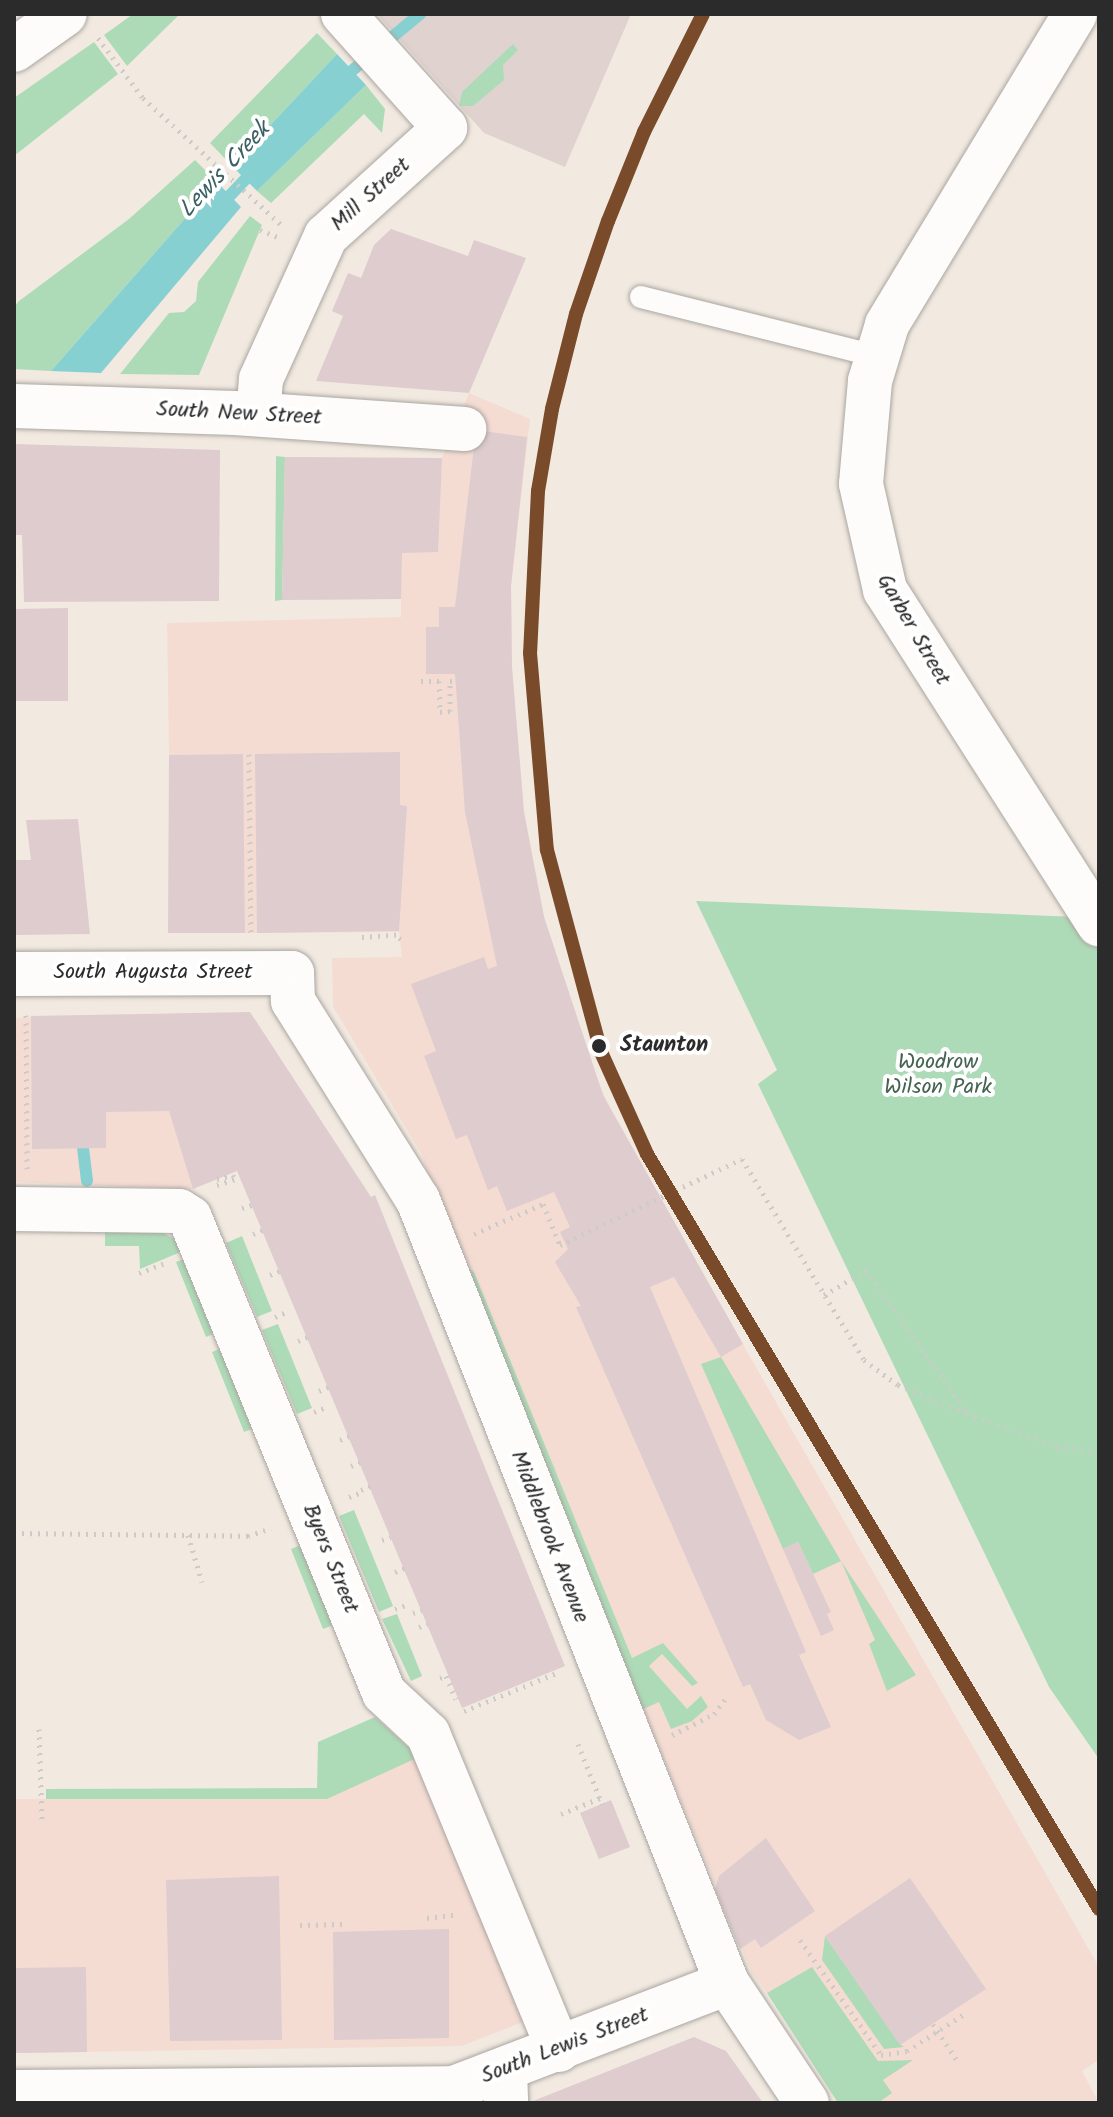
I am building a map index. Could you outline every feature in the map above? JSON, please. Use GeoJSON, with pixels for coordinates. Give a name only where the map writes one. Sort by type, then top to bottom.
{"type":"FeatureCollection","features":[{"type":"Feature","properties":{"kind":"street","name":"Garber Street"},"geometry":{"type":"LineString","coordinates":[[1075,14],[905,293],[876,356],[861,484],[885,590],[1099,924]]}},
{"type":"Feature","properties":{"kind":"street"},"geometry":{"type":"LineString","coordinates":[[14,50],[79,22]]}},
{"type":"Feature","properties":{"kind":"street","name":"Mill Street"},"geometry":{"type":"LineString","coordinates":[[258,414],[261,379],[326,236],[445,128],[350,22]]}},
{"type":"Feature","properties":{"kind":"street","name":"South New Street"},"geometry":{"type":"LineString","coordinates":[[14,406],[258,414],[464,429]]}},
{"type":"Feature","properties":{"kind":"street","name":"South Augusta Street"},"geometry":{"type":"LineString","coordinates":[[20,989],[292,973]]}},
{"type":"Feature","properties":{"kind":"street","name":"Middlebrook Avenue"},"geometry":{"type":"LineString","coordinates":[[292,973],[293,1001],[418,1200],[727,1983],[807,2103]]}},
{"type":"Feature","properties":{"kind":"street","name":"Byers Street"},"geometry":{"type":"LineString","coordinates":[[21,1196],[170,1211],[190,1218],[384,1693],[428,1734],[559,2050]]}},
{"type":"Feature","properties":{"kind":"street","name":"South Lewis Street"},"geometry":{"type":"LineString","coordinates":[[14,2092],[434,2090],[506,2086],[559,2050],[727,1983]]}},
{"type":"Feature","properties":{"kind":"lane"},"geometry":{"type":"LineString","coordinates":[[641,297],[876,356]]}},
{"type":"Feature","properties":{"kind":"path"},"geometry":{"type":"LineString","coordinates":[[79,22],[143,98],[294,235]]}},
{"type":"Feature","properties":{"kind":"path"},"geometry":{"type":"LineString","coordinates":[[421,681],[439,681],[440,712],[450,711],[450,681],[455,681]]}},
{"type":"Feature","properties":{"kind":"path"},"geometry":{"type":"LineString","coordinates":[[249,754],[251,939]]}},
{"type":"Feature","properties":{"kind":"path"},"geometry":{"type":"LineString","coordinates":[[362,937],[384,933],[401,938]]}},
{"type":"Feature","properties":{"kind":"path"},"geometry":{"type":"LineString","coordinates":[[20,989],[21,1196]]}},
{"type":"Feature","properties":{"kind":"path"},"geometry":{"type":"LineString","coordinates":[[498,1224],[543,1204],[560,1245],[742,1159],[864,1360],[898,1385],[967,1414],[1057,1446],[1099,1452]]}},
{"type":"Feature","properties":{"kind":"path"},"geometry":{"type":"LineString","coordinates":[[242,1208],[252,1205]]}},
{"type":"Feature","properties":{"kind":"path"},"geometry":{"type":"LineString","coordinates":[[253,1234],[262,1230]]}},
{"type":"Feature","properties":{"kind":"path"},"geometry":{"type":"LineString","coordinates":[[824,1295],[866,1270],[967,1414]]}},
{"type":"Feature","properties":{"kind":"path"},"geometry":{"type":"LineString","coordinates":[[270,1275],[279,1271]]}},
{"type":"Feature","properties":{"kind":"path"},"geometry":{"type":"LineString","coordinates":[[298,1341],[307,1337]]}},
{"type":"Feature","properties":{"kind":"path"},"geometry":{"type":"LineString","coordinates":[[319,1391],[328,1387]]}},
{"type":"Feature","properties":{"kind":"path"},"geometry":{"type":"LineString","coordinates":[[340,1440],[349,1436]]}},
{"type":"Feature","properties":{"kind":"path"},"geometry":{"type":"LineString","coordinates":[[351,1466],[360,1462]]}},
{"type":"Feature","properties":{"kind":"path"},"geometry":{"type":"LineString","coordinates":[[361,1490],[370,1486]]}},
{"type":"Feature","properties":{"kind":"path"},"geometry":{"type":"LineString","coordinates":[[14,1533],[248,1536]]}},
{"type":"Feature","properties":{"kind":"path"},"geometry":{"type":"LineString","coordinates":[[188,1535],[202,1582]]}},
{"type":"Feature","properties":{"kind":"path"},"geometry":{"type":"LineString","coordinates":[[382,1540],[391,1537]]}},
{"type":"Feature","properties":{"kind":"path"},"geometry":{"type":"LineString","coordinates":[[395,1572],[404,1568]]}},
{"type":"Feature","properties":{"kind":"path"},"geometry":{"type":"LineString","coordinates":[[413,1613],[422,1610]]}},
{"type":"Feature","properties":{"kind":"path"},"geometry":{"type":"LineString","coordinates":[[419,1627],[427,1624]]}},
{"type":"Feature","properties":{"kind":"path"},"geometry":{"type":"LineString","coordinates":[[464,1711],[566,1669]]}},
{"type":"Feature","properties":{"kind":"path"},"geometry":{"type":"LineString","coordinates":[[440,1678],[446,1676],[456,1700]]}},
{"type":"Feature","properties":{"kind":"path"},"geometry":{"type":"LineString","coordinates":[[661,1728],[666,1737],[693,1726],[714,1714],[726,1698]]}},
{"type":"Feature","properties":{"kind":"path"},"geometry":{"type":"LineString","coordinates":[[39,1729],[42,1820]]}},
{"type":"Feature","properties":{"kind":"path"},"geometry":{"type":"LineString","coordinates":[[561,1814],[601,1801],[578,1744]]}},
{"type":"Feature","properties":{"kind":"path"},"geometry":{"type":"LineString","coordinates":[[427,1918],[449,1917]]}},
{"type":"Feature","properties":{"kind":"path"},"geometry":{"type":"LineString","coordinates":[[300,1925],[343,1924]]}},
{"type":"Feature","properties":{"kind":"path"},"geometry":{"type":"LineString","coordinates":[[800,1940],[881,2055],[907,2051],[966,2013]]}},
{"type":"Feature","properties":{"kind":"path"},"geometry":{"type":"LineString","coordinates":[[933,2024],[956,2059]]}},
{"type":"Feature","properties":{"kind":"shaded area"},"geometry":{"type":"Polygon","coordinates":[[[377,14],[631,14],[565,167],[484,133],[377,14]]]}},
{"type":"Feature","properties":{"kind":"shaded area"},"geometry":{"type":"Polygon","coordinates":[[[469,393],[530,419],[511,586],[512,668],[524,812],[544,917],[592,1068],[616,1122],[1099,1967],[1099,2060],[1082,2071],[1099,2103],[852,2103],[752,1973],[459,1262],[421,1153],[333,1007],[332,958],[402,957],[399,932],[245,933],[242,754],[169,755],[167,623],[401,617],[401,599],[282,600],[285,457],[442,458],[469,393]]]}},
{"type":"Feature","properties":{"kind":"shaded area"},"geometry":{"type":"Polygon","coordinates":[[[106,1015],[174,1118],[193,1189],[14,1182],[14,1018],[106,1015]]]}},
{"type":"Feature","properties":{"kind":"shaded area"},"geometry":{"type":"Polygon","coordinates":[[[419,1757],[528,2020],[462,2046],[14,2053],[14,1799],[303,1798],[419,1757]]]}},
{"type":"Feature","properties":{"kind":"green space"},"geometry":{"type":"Polygon","coordinates":[[[133,14],[180,14],[127,66],[104,35],[133,14]]]}},
{"type":"Feature","properties":{"kind":"green space"},"geometry":{"type":"Polygon","coordinates":[[[317,33],[337,54],[232,166],[210,143],[317,33]]]}},
{"type":"Feature","properties":{"kind":"green space"},"geometry":{"type":"Polygon","coordinates":[[[94,42],[118,74],[14,156],[14,98],[94,42]]]}},
{"type":"Feature","properties":{"kind":"green space"},"geometry":{"type":"Polygon","coordinates":[[[513,44],[518,50],[503,65],[504,80],[473,106],[459,106],[462,92],[513,44]]]}},
{"type":"Feature","properties":{"kind":"green space"},"geometry":{"type":"Polygon","coordinates":[[[366,85],[385,109],[382,133],[364,114],[271,203],[257,191],[366,85]]]}},
{"type":"Feature","properties":{"kind":"green space"},"geometry":{"type":"Polygon","coordinates":[[[195,160],[217,182],[51,371],[14,369],[14,307],[19,301],[129,219],[195,160]]]}},
{"type":"Feature","properties":{"kind":"green space"},"geometry":{"type":"Polygon","coordinates":[[[250,216],[262,225],[199,375],[120,374],[169,313],[184,312],[196,301],[198,282],[250,216]]]}},
{"type":"Feature","properties":{"kind":"green space"},"geometry":{"type":"Polygon","coordinates":[[[276,456],[285,457],[282,600],[275,601],[276,456]]]}},
{"type":"Feature","properties":{"kind":"green space","name":"Woodrow Wilson Park"},"geometry":{"type":"Polygon","coordinates":[[[696,901],[1078,917],[1099,923],[1099,1759],[1049,1687],[758,1084],[777,1070],[696,901]]]}},
{"type":"Feature","properties":{"kind":"green space"},"geometry":{"type":"Polygon","coordinates":[[[105,1231],[161,1232],[175,1239],[183,1251],[140,1269],[139,1246],[105,1246],[105,1231]]]}},
{"type":"Feature","properties":{"kind":"green space"},"geometry":{"type":"Polygon","coordinates":[[[242,1236],[272,1311],[257,1317],[226,1243],[242,1236]]]}},
{"type":"Feature","properties":{"kind":"green space"},"geometry":{"type":"Polygon","coordinates":[[[187,1258],[216,1333],[206,1337],[176,1262],[187,1258]]]}},
{"type":"Feature","properties":{"kind":"green space"},"geometry":{"type":"Polygon","coordinates":[[[459,1262],[474,1272],[632,1658],[663,1643],[698,1683],[692,1686],[662,1654],[649,1666],[687,1709],[701,1696],[708,1707],[692,1721],[671,1729],[659,1702],[641,1710],[459,1262]]]}},
{"type":"Feature","properties":{"kind":"green space"},"geometry":{"type":"Polygon","coordinates":[[[278,1324],[312,1408],[297,1414],[262,1330],[278,1324]]]}},
{"type":"Feature","properties":{"kind":"green space"},"geometry":{"type":"Polygon","coordinates":[[[222,1348],[254,1428],[244,1432],[212,1352],[222,1348]]]}},
{"type":"Feature","properties":{"kind":"green space"},"geometry":{"type":"Polygon","coordinates":[[[721,1357],[841,1561],[813,1574],[798,1542],[783,1549],[701,1364],[721,1357]]]}},
{"type":"Feature","properties":{"kind":"green space"},"geometry":{"type":"Polygon","coordinates":[[[354,1510],[393,1606],[379,1612],[339,1516],[354,1510]]]}},
{"type":"Feature","properties":{"kind":"green space"},"geometry":{"type":"Polygon","coordinates":[[[301,1545],[333,1625],[323,1629],[291,1549],[301,1545]]]}},
{"type":"Feature","properties":{"kind":"green space"},"geometry":{"type":"Polygon","coordinates":[[[841,1561],[916,1675],[887,1691],[869,1644],[875,1640],[841,1561]]]}},
{"type":"Feature","properties":{"kind":"green space"},"geometry":{"type":"Polygon","coordinates":[[[397,1614],[422,1676],[411,1681],[382,1619],[397,1614]]]}},
{"type":"Feature","properties":{"kind":"green space"},"geometry":{"type":"Polygon","coordinates":[[[375,1717],[419,1757],[327,1799],[46,1799],[46,1789],[317,1788],[318,1742],[375,1717]]]}},
{"type":"Feature","properties":{"kind":"green space"},"geometry":{"type":"Polygon","coordinates":[[[825,1936],[904,2047],[884,2049],[822,1960],[825,1936]]]}},
{"type":"Feature","properties":{"kind":"green space"},"geometry":{"type":"Polygon","coordinates":[[[812,1967],[878,2061],[913,2060],[883,2080],[892,2093],[878,2103],[838,2103],[767,1993],[812,1967]]]}},
{"type":"Feature","properties":{"kind":"water"},"geometry":{"type":"Polygon","coordinates":[[[337,54],[366,85],[257,191],[232,166],[337,54]]]}},
{"type":"Feature","properties":{"kind":"water"},"geometry":{"type":"Polygon","coordinates":[[[217,182],[241,207],[101,373],[51,371],[217,182]]]}},
{"type":"Feature","properties":{"kind":"building"},"geometry":{"type":"Polygon","coordinates":[[[391,229],[468,256],[474,240],[526,258],[469,393],[316,381],[343,316],[332,311],[348,273],[361,278],[374,245],[391,229]]]}},
{"type":"Feature","properties":{"kind":"building"},"geometry":{"type":"Polygon","coordinates":[[[476,430],[527,437],[511,586],[512,668],[524,812],[544,917],[603,1095],[743,1344],[721,1357],[674,1277],[650,1287],[806,1652],[799,1655],[831,1727],[799,1740],[766,1720],[750,1684],[743,1687],[576,1307],[581,1306],[555,1262],[568,1249],[560,1232],[570,1227],[554,1192],[507,1211],[497,1186],[488,1190],[467,1135],[456,1139],[424,1056],[436,1051],[411,984],[484,957],[488,969],[497,966],[465,812],[455,674],[426,674],[426,627],[439,627],[439,607],[455,607],[476,430]]]}},
{"type":"Feature","properties":{"kind":"building"},"geometry":{"type":"Polygon","coordinates":[[[14,444],[220,450],[219,601],[24,602],[22,535],[14,535],[14,444]]]}},
{"type":"Feature","properties":{"kind":"building"},"geometry":{"type":"Polygon","coordinates":[[[285,457],[442,458],[438,552],[402,553],[401,599],[282,600],[285,457]]]}},
{"type":"Feature","properties":{"kind":"building"},"geometry":{"type":"Polygon","coordinates":[[[68,608],[68,701],[14,701],[14,609],[68,608]]]}},
{"type":"Feature","properties":{"kind":"building"},"geometry":{"type":"Polygon","coordinates":[[[400,752],[400,805],[407,806],[399,931],[257,933],[255,754],[400,752]]]}},
{"type":"Feature","properties":{"kind":"building"},"geometry":{"type":"Polygon","coordinates":[[[243,754],[245,933],[168,933],[169,755],[243,754]]]}},
{"type":"Feature","properties":{"kind":"building"},"geometry":{"type":"Polygon","coordinates":[[[78,819],[90,934],[14,935],[14,860],[31,860],[26,820],[78,819]]]}},
{"type":"Feature","properties":{"kind":"building"},"geometry":{"type":"Polygon","coordinates":[[[250,1012],[371,1197],[375,1195],[565,1666],[462,1708],[237,1171],[193,1189],[169,1111],[106,1112],[106,1148],[32,1149],[31,1016],[250,1012]]]}},
{"type":"Feature","properties":{"kind":"building"},"geometry":{"type":"Polygon","coordinates":[[[798,1542],[831,1612],[827,1614],[834,1630],[821,1636],[783,1549],[798,1542]]]}},
{"type":"Feature","properties":{"kind":"building"},"geometry":{"type":"Polygon","coordinates":[[[611,1800],[630,1847],[599,1859],[580,1813],[611,1800]]]}},
{"type":"Feature","properties":{"kind":"building"},"geometry":{"type":"Polygon","coordinates":[[[766,1838],[815,1911],[761,1948],[755,1939],[740,1949],[715,1889],[719,1876],[766,1838]]]}},
{"type":"Feature","properties":{"kind":"building"},"geometry":{"type":"Polygon","coordinates":[[[279,1876],[282,2040],[170,2041],[166,1880],[279,1876]]]}},
{"type":"Feature","properties":{"kind":"building"},"geometry":{"type":"Polygon","coordinates":[[[910,1878],[986,1989],[900,2045],[825,1936],[910,1878]]]}},
{"type":"Feature","properties":{"kind":"building"},"geometry":{"type":"Polygon","coordinates":[[[449,1929],[449,2038],[334,2040],[333,1932],[449,1929]]]}},
{"type":"Feature","properties":{"kind":"building"},"geometry":{"type":"Polygon","coordinates":[[[86,1967],[87,2052],[15,2053],[14,1968],[86,1967]]]}},
{"type":"Feature","properties":{"kind":"building"},"geometry":{"type":"Polygon","coordinates":[[[694,2037],[726,2051],[763,2103],[528,2103],[694,2037]]]}},
{"type":"Feature","properties":{"kind":"waterway","name":"Lewis Creek"},"geometry":{"type":"LineString","coordinates":[[342,79],[420,14]]}},
{"type":"Feature","properties":{"kind":"waterway","name":"Lewis Creek"},"geometry":{"type":"LineString","coordinates":[[220,206],[257,167]]}},
{"type":"Feature","properties":{"kind":"waterway","name":"Lewis Creek"},"geometry":{"type":"LineString","coordinates":[[83,1148],[87,1181]]}},
{"type":"Feature","properties":{"kind":"transit line"},"geometry":{"type":"LineString","coordinates":[[703,14],[644,132],[608,221],[576,314],[552,409],[538,491],[530,653],[547,850],[601,1052],[647,1154],[1099,1909]]}},
{"type":"Feature","properties":{"kind":"place","name":"Staunton"},"geometry":{"type":"Point","coordinates":[599,1046]}}]}
